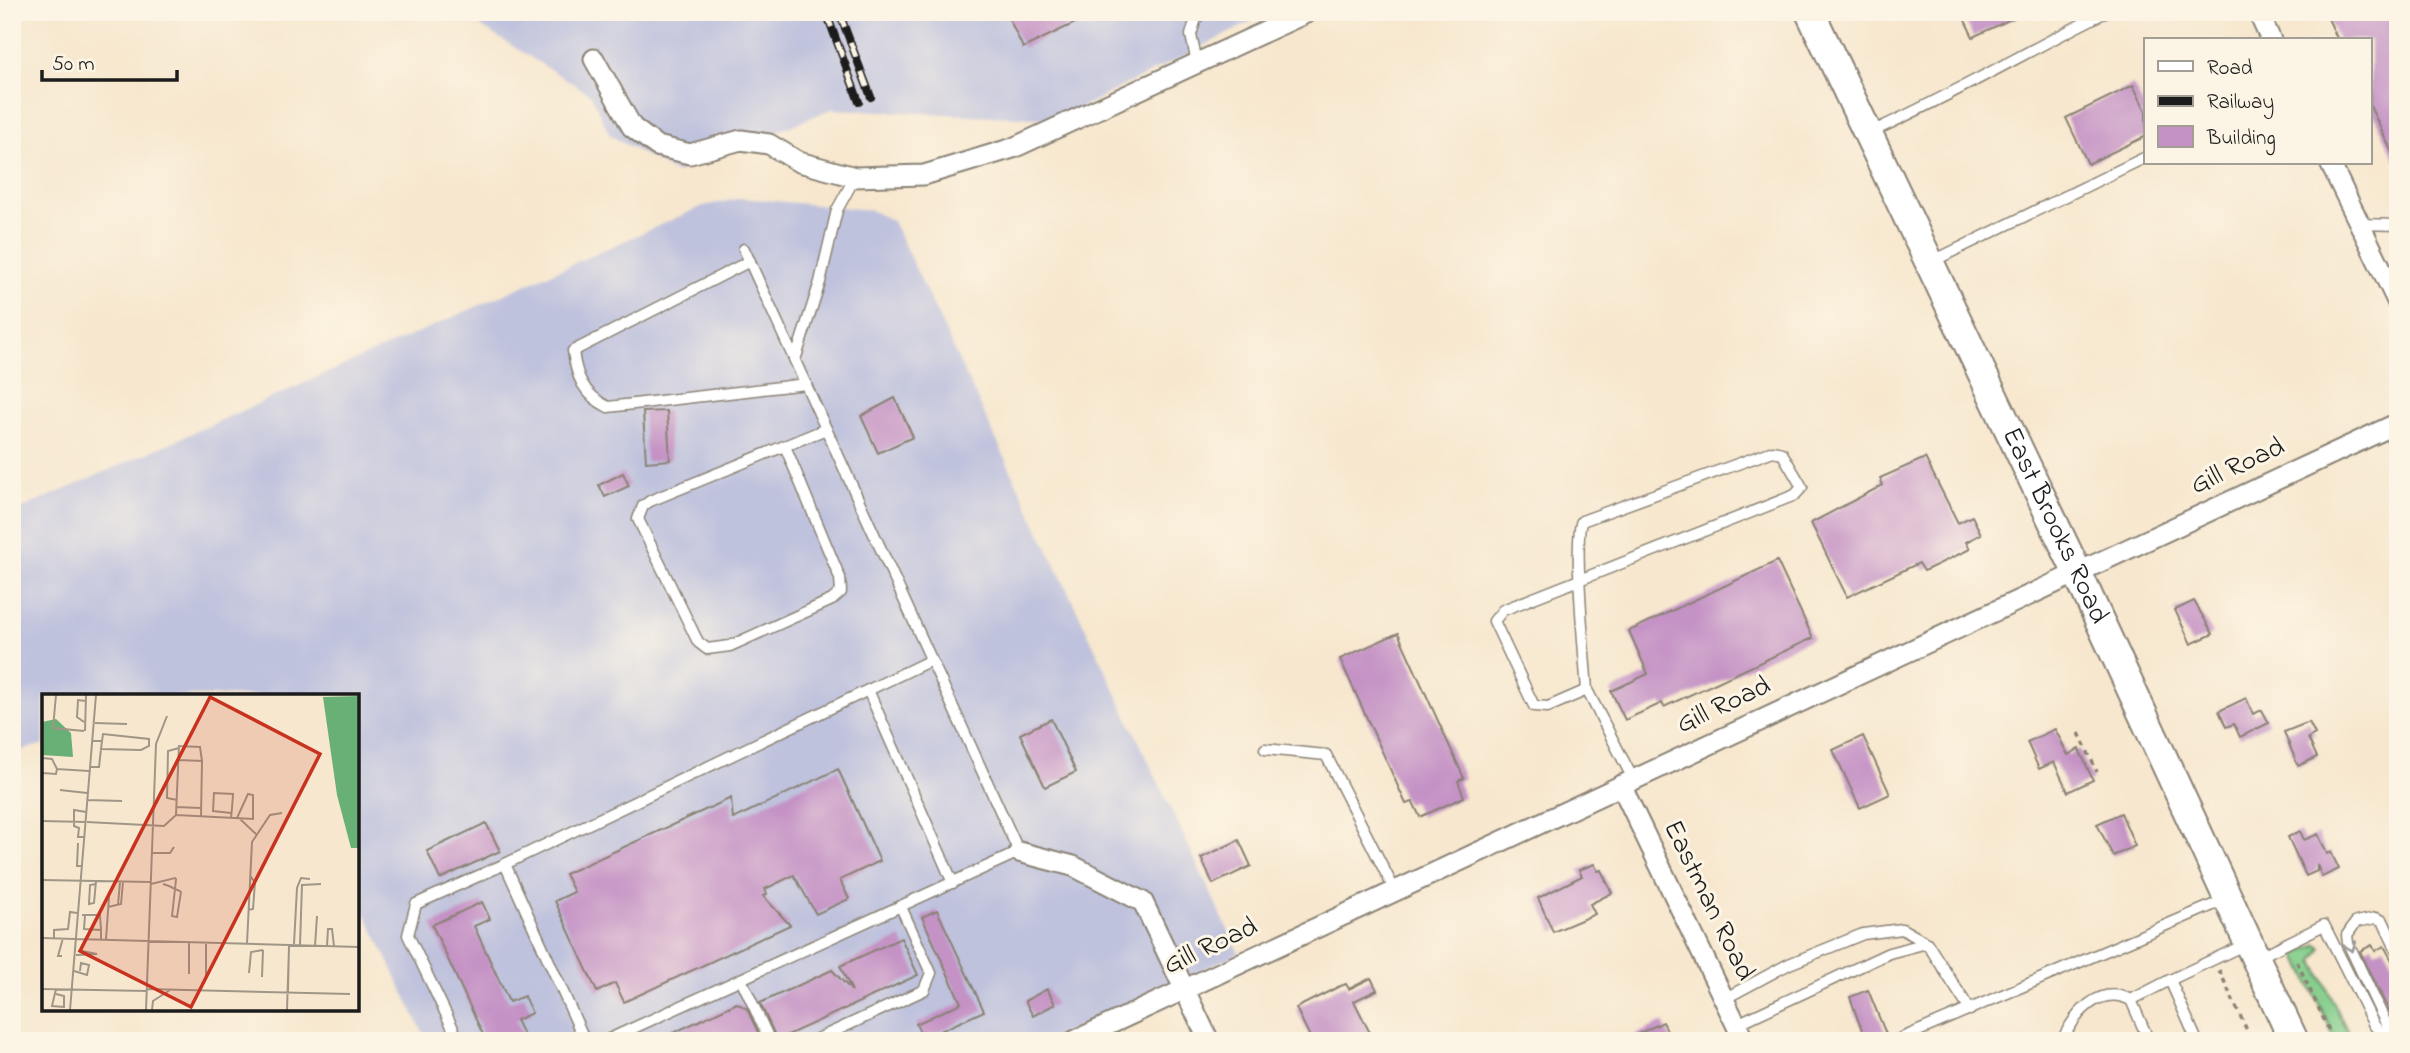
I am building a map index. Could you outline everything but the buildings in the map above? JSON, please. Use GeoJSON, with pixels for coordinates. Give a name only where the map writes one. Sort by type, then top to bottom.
{"type":"FeatureCollection","features":[{"type":"Feature","properties":{"kind":"main road","name":"East Brooks Road"},"geometry":{"type":"LineString","coordinates":[[1810,12],[2077,572],[2294,1041]]}},
{"type":"Feature","properties":{"kind":"main road"},"geometry":{"type":"LineString","coordinates":[[2257,958],[2274,1041]]}},
{"type":"Feature","properties":{"kind":"street"},"geometry":{"type":"LineString","coordinates":[[594,59],[632,127],[657,146],[690,154],[741,140],[769,144],[799,162],[855,177],[924,175],[1013,148],[1308,12]]}},
{"type":"Feature","properties":{"kind":"street"},"geometry":{"type":"LineString","coordinates":[[2258,12],[2270,38]]}},
{"type":"Feature","properties":{"kind":"street"},"geometry":{"type":"LineString","coordinates":[[2330,164],[2398,303]]}},
{"type":"Feature","properties":{"kind":"street","name":"Gill Road"},"geometry":{"type":"LineString","coordinates":[[1074,1041],[2398,423]]}},
{"type":"Feature","properties":{"kind":"street","name":"Eastman Road"},"geometry":{"type":"LineString","coordinates":[[1627,782],[1740,1032]]}},
{"type":"Feature","properties":{"kind":"street"},"geometry":{"type":"LineString","coordinates":[[1019,852],[1073,866],[1143,902],[1209,1041]]}},
{"type":"Feature","properties":{"kind":"lane"},"geometry":{"type":"LineString","coordinates":[[1197,63],[1191,35],[1196,18],[1206,12]]}},
{"type":"Feature","properties":{"kind":"lane"},"geometry":{"type":"LineString","coordinates":[[1867,134],[1922,109],[1987,71],[2106,12]]}},
{"type":"Feature","properties":{"kind":"lane"},"geometry":{"type":"LineString","coordinates":[[1929,263],[2144,158]]}},
{"type":"Feature","properties":{"kind":"lane"},"geometry":{"type":"LineString","coordinates":[[795,360],[820,282],[837,210],[855,177]]}},
{"type":"Feature","properties":{"kind":"lane"},"geometry":{"type":"LineString","coordinates":[[2359,224],[2398,225]]}},
{"type":"Feature","properties":{"kind":"lane"},"geometry":{"type":"LineString","coordinates":[[605,1041],[1019,852],[744,249]]}},
{"type":"Feature","properties":{"kind":"lane"},"geometry":{"type":"LineString","coordinates":[[750,261],[573,351],[575,368],[583,387],[593,400],[608,407],[806,384]]}},
{"type":"Feature","properties":{"kind":"lane"},"geometry":{"type":"LineString","coordinates":[[785,446],[840,578],[841,592],[832,600],[730,646],[707,649],[698,642],[638,519],[643,506],[785,446],[826,429]]}},
{"type":"Feature","properties":{"kind":"lane"},"geometry":{"type":"LineString","coordinates":[[1587,690],[1548,707],[1534,706],[1494,621],[1503,610],[1581,579],[1796,495],[1802,488],[1782,453],[1773,451],[1582,521],[1578,529],[1581,579],[1582,636],[1587,690],[1627,782]]}},
{"type":"Feature","properties":{"kind":"lane"},"geometry":{"type":"LineString","coordinates":[[459,1041],[408,935],[416,905],[931,660]]}},
{"type":"Feature","properties":{"kind":"lane"},"geometry":{"type":"LineString","coordinates":[[868,690],[953,883]]}},
{"type":"Feature","properties":{"kind":"lane"},"geometry":{"type":"LineString","coordinates":[[1265,749],[1326,755],[1395,891]]}},
{"type":"Feature","properties":{"kind":"lane"},"geometry":{"type":"LineString","coordinates":[[505,864],[584,1041]]}},
{"type":"Feature","properties":{"kind":"lane"},"geometry":{"type":"LineString","coordinates":[[1895,1041],[2227,899]]}},
{"type":"Feature","properties":{"kind":"lane"},"geometry":{"type":"LineString","coordinates":[[813,1041],[924,990],[930,973],[901,907]]}},
{"type":"Feature","properties":{"kind":"lane"},"geometry":{"type":"LineString","coordinates":[[2398,953],[2383,921],[2376,918],[2356,922],[2347,935],[2348,943],[2390,1034],[2398,1039]]}},
{"type":"Feature","properties":{"kind":"lane"},"geometry":{"type":"LineString","coordinates":[[2131,1000],[2214,960],[2257,958],[2324,925],[2374,1025],[2388,1041]]}},
{"type":"Feature","properties":{"kind":"lane"},"geometry":{"type":"LineString","coordinates":[[1724,999],[1789,964],[1863,934],[1902,929],[1927,943],[1970,1010]]}},
{"type":"Feature","properties":{"kind":"lane"},"geometry":{"type":"LineString","coordinates":[[1740,1032],[1889,953],[1927,943]]}},
{"type":"Feature","properties":{"kind":"lane"},"geometry":{"type":"LineString","coordinates":[[741,979],[770,1041]]}},
{"type":"Feature","properties":{"kind":"lane"},"geometry":{"type":"LineString","coordinates":[[2171,980],[2197,1041]]}},
{"type":"Feature","properties":{"kind":"lane"},"geometry":{"type":"LineString","coordinates":[[2062,1041],[2089,1003],[2108,994],[2118,993],[2131,1000],[2150,1041]]}},
{"type":"Feature","properties":{"kind":"path"},"geometry":{"type":"LineString","coordinates":[[2079,733],[2097,772]]}},
{"type":"Feature","properties":{"kind":"path"},"geometry":{"type":"LineString","coordinates":[[2214,960],[2252,1041]]}},
{"type":"Feature","properties":{"kind":"path"},"geometry":{"type":"LineString","coordinates":[[2297,962],[2334,1041]]}},
{"type":"Feature","properties":{"kind":"shaded area"},"geometry":{"type":"Polygon","coordinates":[[[451,12],[1271,12],[1058,119],[832,109],[676,173],[610,135],[591,95],[469,19],[451,12]]]}},
{"type":"Feature","properties":{"kind":"shaded area"},"geometry":{"type":"Polygon","coordinates":[[[742,198],[870,210],[893,221],[1239,953],[1047,1041],[427,1041],[361,904],[359,905],[359,694],[42,694],[42,745],[12,753],[12,513],[703,206],[742,198]]]}},
{"type":"Feature","properties":{"kind":"green space"},"geometry":{"type":"Polygon","coordinates":[[[2318,944],[2322,948],[2314,961],[2352,1041],[2336,1041],[2296,954],[2318,944]]]}},
{"type":"Feature","properties":{"kind":"railway"},"geometry":{"type":"LineString","coordinates":[[826,12],[859,102]]}},
{"type":"Feature","properties":{"kind":"railway"},"geometry":{"type":"LineString","coordinates":[[839,12],[871,97]]}}]}
